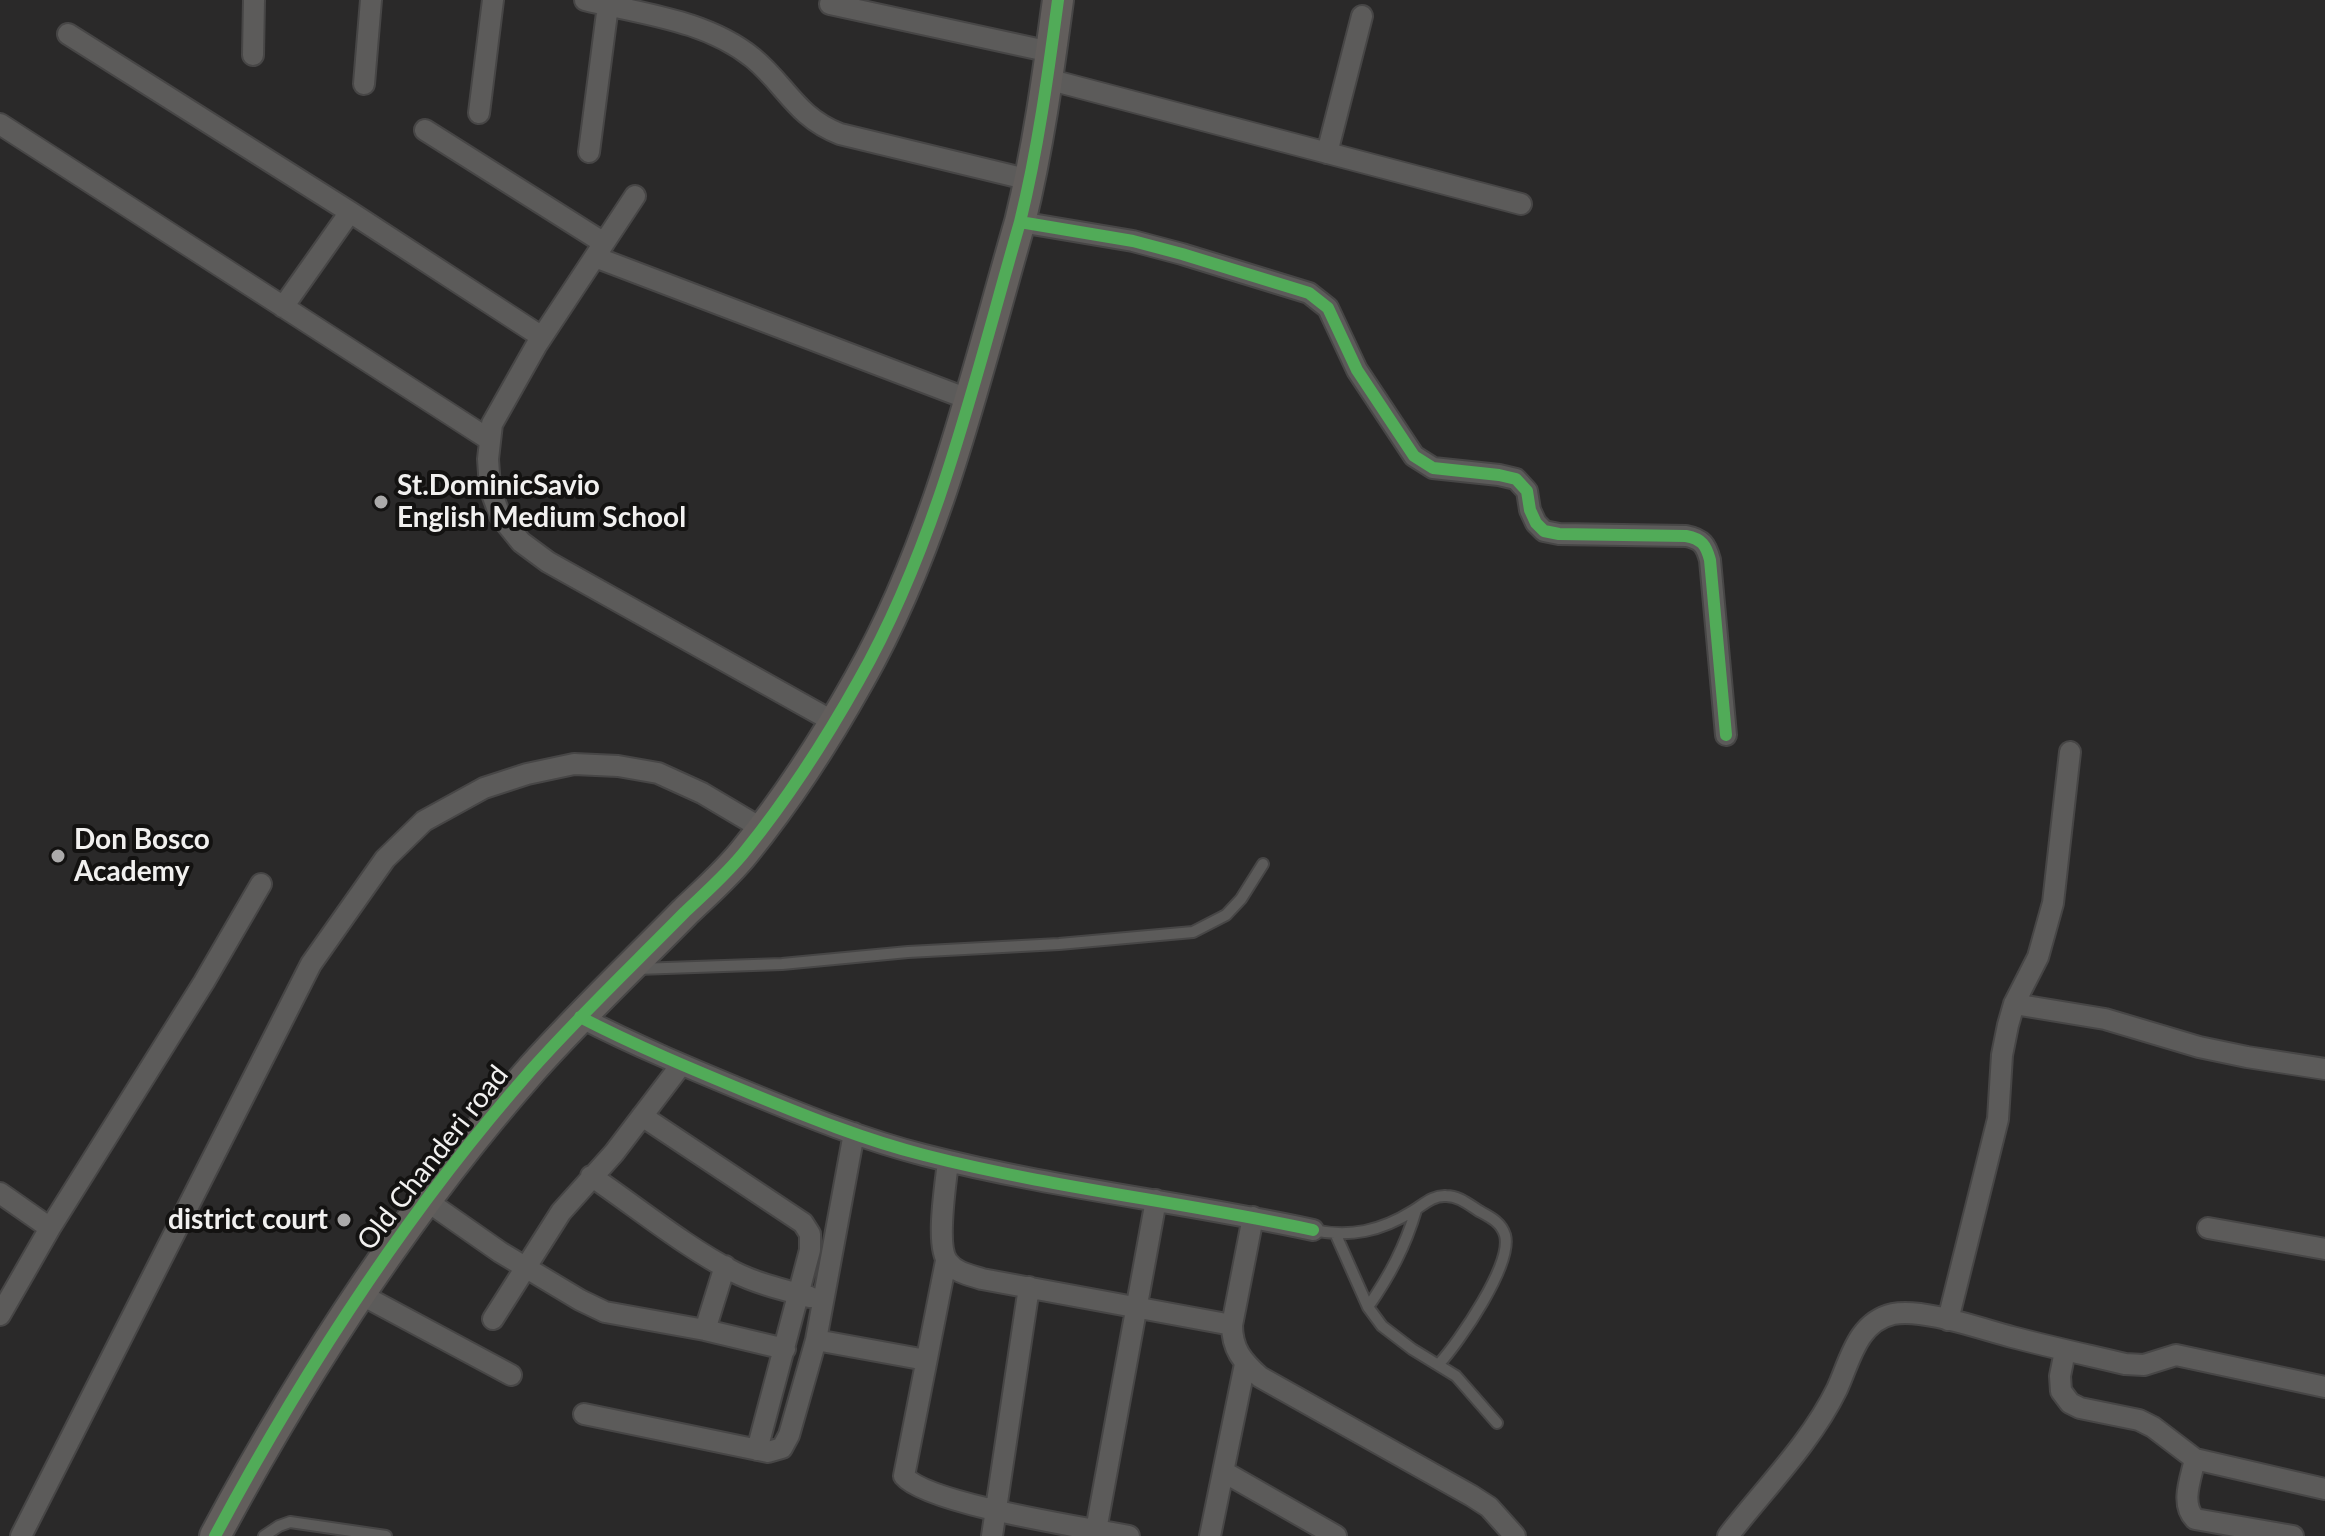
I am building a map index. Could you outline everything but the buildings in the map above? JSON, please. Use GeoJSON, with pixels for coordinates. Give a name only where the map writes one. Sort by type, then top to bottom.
{"type":"FeatureCollection","features":[{"type":"Feature","properties":{"kind":"street"},"geometry":{"type":"LineString","coordinates":[[253,55],[254,0]]}},
{"type":"Feature","properties":{"kind":"street"},"geometry":{"type":"LineString","coordinates":[[364,84],[371,0]]}},
{"type":"Feature","properties":{"kind":"street"},"geometry":{"type":"LineString","coordinates":[[479,113],[493,0]]}},
{"type":"Feature","properties":{"kind":"street"},"geometry":{"type":"LineString","coordinates":[[585,0],[703,28],[731,42],[755,60],[820,127],[1030,180]]}},
{"type":"Feature","properties":{"kind":"street","name":"Old Chanderi road"},"geometry":{"type":"LineString","coordinates":[[215,1536],[265,1442],[360,1294],[427,1201],[496,1113],[580,1017],[753,841],[860,679],[901,598],[934,515],[1020,222],[1030,180],[1058,0]]}},
{"type":"Feature","properties":{"kind":"street"},"geometry":{"type":"LineString","coordinates":[[830,4],[1049,65],[1327,153],[1521,204]]}},
{"type":"Feature","properties":{"kind":"street"},"geometry":{"type":"LineString","coordinates":[[589,152],[608,5]]}},
{"type":"Feature","properties":{"kind":"street"},"geometry":{"type":"LineString","coordinates":[[1327,153],[1362,16]]}},
{"type":"Feature","properties":{"kind":"street"},"geometry":{"type":"LineString","coordinates":[[68,34],[542,337]]}},
{"type":"Feature","properties":{"kind":"street"},"geometry":{"type":"LineString","coordinates":[[0,124],[490,440]]}},
{"type":"Feature","properties":{"kind":"street"},"geometry":{"type":"LineString","coordinates":[[425,130],[599,250],[968,399]]}},
{"type":"Feature","properties":{"kind":"street"},"geometry":{"type":"LineString","coordinates":[[635,196],[542,337],[492,424],[488,459],[490,488],[500,516],[521,542],[548,562],[834,722]]}},
{"type":"Feature","properties":{"kind":"street"},"geometry":{"type":"LineString","coordinates":[[283,307],[350,212]]}},
{"type":"Feature","properties":{"kind":"street"},"geometry":{"type":"LineString","coordinates":[[1020,222],[1145,244],[1309,293],[1328,308],[1357,370],[1414,456],[1433,468],[1516,479],[1536,523],[1544,531],[1699,538],[1706,546],[1710,560],[1726,735]]}},
{"type":"Feature","properties":{"kind":"street"},"geometry":{"type":"LineString","coordinates":[[1948,1320],[1998,1119],[2002,1055],[2014,1004],[2038,957],[2053,903],[2070,752]]}},
{"type":"Feature","properties":{"kind":"street"},"geometry":{"type":"LineString","coordinates":[[21,1536],[311,964],[385,859],[424,821],[484,788],[527,774],[574,764],[618,766],[658,773],[702,793],[753,841]]}},
{"type":"Feature","properties":{"kind":"street"},"geometry":{"type":"LineString","coordinates":[[0,1315],[50,1228],[150,1072],[261,884]]}},
{"type":"Feature","properties":{"kind":"street"},"geometry":{"type":"LineString","coordinates":[[2014,1004],[2105,1019],[2199,1047],[2325,1069]]}},
{"type":"Feature","properties":{"kind":"street"},"geometry":{"type":"LineString","coordinates":[[580,1017],[647,1052],[854,1133],[948,1161],[1313,1230]]}},
{"type":"Feature","properties":{"kind":"street"},"geometry":{"type":"LineString","coordinates":[[493,1319],[561,1212],[614,1153],[681,1065]]}},
{"type":"Feature","properties":{"kind":"street"},"geometry":{"type":"LineString","coordinates":[[642,1116],[807,1228],[810,1250],[800,1295],[757,1450]]}},
{"type":"Feature","properties":{"kind":"street"},"geometry":{"type":"LineString","coordinates":[[584,1414],[757,1450],[776,1451],[786,1442],[816,1340],[854,1133]]}},
{"type":"Feature","properties":{"kind":"street"},"geometry":{"type":"LineString","coordinates":[[948,1161],[942,1245],[946,1261],[904,1476],[923,1490],[997,1511],[1096,1533],[1129,1536]]}},
{"type":"Feature","properties":{"kind":"street"},"geometry":{"type":"LineString","coordinates":[[591,1176],[725,1266],[754,1280],[823,1301]]}},
{"type":"Feature","properties":{"kind":"street"},"geometry":{"type":"LineString","coordinates":[[0,1193],[50,1228]]}},
{"type":"Feature","properties":{"kind":"street"},"geometry":{"type":"LineString","coordinates":[[1096,1533],[1156,1200]]}},
{"type":"Feature","properties":{"kind":"street"},"geometry":{"type":"LineString","coordinates":[[427,1201],[525,1268],[605,1312],[705,1330],[785,1349]]}},
{"type":"Feature","properties":{"kind":"street"},"geometry":{"type":"LineString","coordinates":[[1253,1217],[1232,1325],[1236,1353],[1245,1364],[1260,1377],[1472,1496],[1489,1507],[1515,1536]]}},
{"type":"Feature","properties":{"kind":"street"},"geometry":{"type":"LineString","coordinates":[[2208,1228],[2325,1249]]}},
{"type":"Feature","properties":{"kind":"street"},"geometry":{"type":"LineString","coordinates":[[946,1261],[959,1272],[1232,1325]]}},
{"type":"Feature","properties":{"kind":"street"},"geometry":{"type":"LineString","coordinates":[[705,1330],[725,1266]]}},
{"type":"Feature","properties":{"kind":"street"},"geometry":{"type":"LineString","coordinates":[[992,1536],[1029,1287]]}},
{"type":"Feature","properties":{"kind":"street"},"geometry":{"type":"LineString","coordinates":[[360,1294],[511,1375]]}},
{"type":"Feature","properties":{"kind":"street"},"geometry":{"type":"LineString","coordinates":[[1728,1536],[1817,1424],[1860,1335],[1874,1322],[1892,1314],[1911,1313],[1948,1320],[2065,1351],[2144,1365],[2176,1355],[2190,1356],[2325,1387]]}},
{"type":"Feature","properties":{"kind":"street"},"geometry":{"type":"LineString","coordinates":[[816,1340],[926,1360]]}},
{"type":"Feature","properties":{"kind":"street"},"geometry":{"type":"LineString","coordinates":[[2065,1351],[2060,1376],[2061,1391],[2070,1403],[2080,1408],[2139,1420],[2195,1459],[2325,1489]]}},
{"type":"Feature","properties":{"kind":"street"},"geometry":{"type":"LineString","coordinates":[[1210,1536],[1245,1364]]}},
{"type":"Feature","properties":{"kind":"street"},"geometry":{"type":"LineString","coordinates":[[2195,1459],[2187,1500],[2188,1512],[2195,1519],[2293,1536]]}},
{"type":"Feature","properties":{"kind":"street"},"geometry":{"type":"LineString","coordinates":[[1224,1472],[1336,1536]]}},
{"type":"Feature","properties":{"kind":"lane"},"geometry":{"type":"LineString","coordinates":[[627,970],[782,964],[1193,932],[1226,915],[1241,899],[1263,864]]}},
{"type":"Feature","properties":{"kind":"lane"},"geometry":{"type":"LineString","coordinates":[[1313,1230],[1336,1235],[1356,1234],[1392,1224],[1430,1199],[1443,1195],[1459,1198],[1500,1224],[1507,1250],[1501,1267],[1455,1347],[1439,1364]]}},
{"type":"Feature","properties":{"kind":"lane"},"geometry":{"type":"LineString","coordinates":[[1368,1307],[1393,1272],[1406,1244],[1416,1210]]}},
{"type":"Feature","properties":{"kind":"lane"},"geometry":{"type":"LineString","coordinates":[[1336,1235],[1368,1307],[1382,1326],[1456,1376],[1497,1423]]}},
{"type":"Feature","properties":{"kind":"lane"},"geometry":{"type":"LineString","coordinates":[[264,1536],[290,1522],[386,1536]]}},
{"type":"Feature","properties":{"kind":"cycle path"},"geometry":{"type":"LineString","coordinates":[[215,1536],[321,1353],[400,1235],[442,1179],[532,1069],[739,858],[806,768],[859,680],[912,571],[970,398],[1026,195],[1058,0]]}},
{"type":"Feature","properties":{"kind":"cycle path"},"geometry":{"type":"LineString","coordinates":[[1020,222],[1133,241],[1309,293],[1328,308],[1357,370],[1414,456],[1433,468],[1516,479],[1527,491],[1530,510],[1544,531],[1559,534],[1686,536],[1700,541],[1710,560],[1726,735]]}},
{"type":"Feature","properties":{"kind":"cycle path"},"geometry":{"type":"LineString","coordinates":[[580,1017],[752,1094],[837,1128],[902,1149],[1021,1177],[1313,1230]]}},
{"type":"Feature","properties":{"kind":"place","name":"St.DominicSavio English Medium School"},"geometry":{"type":"Point","coordinates":[381,502]}},
{"type":"Feature","properties":{"kind":"place","name":"Don Bosco Academy"},"geometry":{"type":"Point","coordinates":[58,856]}},
{"type":"Feature","properties":{"kind":"place","name":"district court"},"geometry":{"type":"Point","coordinates":[344,1220]}}]}
